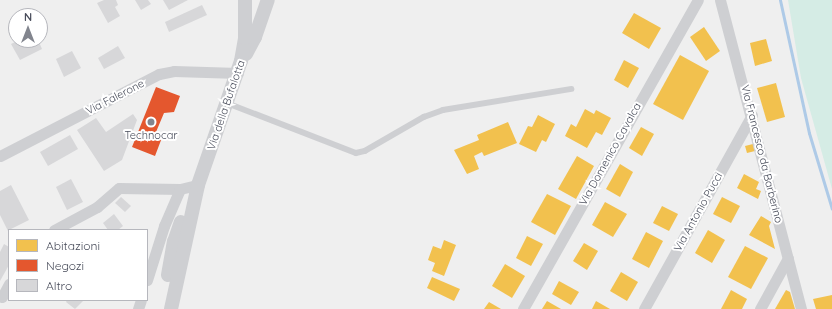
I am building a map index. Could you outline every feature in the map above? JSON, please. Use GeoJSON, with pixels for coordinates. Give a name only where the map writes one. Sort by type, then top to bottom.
{"type":"FeatureCollection","features":[{"type":"Feature","properties":{"kind":"street"},"geometry":{"type":"LineString","coordinates":[[239,67],[255,37],[268,0]]}},
{"type":"Feature","properties":{"kind":"street","name":"Via Domenico Cavalca"},"geometry":{"type":"LineString","coordinates":[[522,309],[698,0]]}},
{"type":"Feature","properties":{"kind":"street","name":"Via Francesco da Barberino"},"geometry":{"type":"LineString","coordinates":[[720,0],[752,115],[801,309]]}},
{"type":"Feature","properties":{"kind":"street","name":"Via della Bufalotta"},"geometry":{"type":"LineString","coordinates":[[161,309],[174,242],[198,185],[239,67],[245,38],[247,2]]}},
{"type":"Feature","properties":{"kind":"street","name":"Via Falerone"},"geometry":{"type":"LineString","coordinates":[[0,156],[159,74],[174,71],[239,67]]}},
{"type":"Feature","properties":{"kind":"street","name":"Via Antonio Pucci"},"geometry":{"type":"LineString","coordinates":[[644,309],[752,115]]}},
{"type":"Feature","properties":{"kind":"street"},"geometry":{"type":"LineString","coordinates":[[56,229],[97,207],[119,188],[180,189],[198,185]]}},
{"type":"Feature","properties":{"kind":"street","name":"Via della Bufalotta"},"geometry":{"type":"LineString","coordinates":[[171,309],[198,185]]}},
{"type":"Feature","properties":{"kind":"street"},"geometry":{"type":"LineString","coordinates":[[148,277],[164,226],[180,189]]}},
{"type":"Feature","properties":{"kind":"street"},"geometry":{"type":"LineString","coordinates":[[760,309],[788,258]]}},
{"type":"Feature","properties":{"kind":"street"},"geometry":{"type":"LineString","coordinates":[[2,297],[8,286]]}},
{"type":"Feature","properties":{"kind":"lane"},"geometry":{"type":"LineString","coordinates":[[227,103],[356,153],[365,151],[420,119],[443,110],[571,89]]}},
{"type":"Feature","properties":{"kind":"green space"},"geometry":{"type":"Polygon","coordinates":[[[788,0],[832,0],[832,189],[801,78],[788,0]]]}},
{"type":"Feature","properties":{"kind":"building: Abitazioni"},"geometry":{"type":"Polygon","coordinates":[[[634,13],[661,28],[649,49],[622,33],[634,13]]]}},
{"type":"Feature","properties":{"kind":"building: Abitazioni"},"geometry":{"type":"Polygon","coordinates":[[[704,27],[720,51],[706,61],[690,37],[704,27]]]}},
{"type":"Feature","properties":{"kind":"building: Abitazioni"},"geometry":{"type":"Polygon","coordinates":[[[766,39],[772,61],[755,66],[750,43],[766,39]]]}},
{"type":"Feature","properties":{"kind":"building: Abitazioni"},"geometry":{"type":"Polygon","coordinates":[[[680,55],[709,71],[683,120],[653,104],[680,55]]]}},
{"type":"Feature","properties":{"kind":"building: Abitazioni"},"geometry":{"type":"Polygon","coordinates":[[[624,60],[639,68],[628,88],[614,80],[624,60]]]}},
{"type":"Feature","properties":{"kind":"building: Abitazioni"},"geometry":{"type":"Polygon","coordinates":[[[776,83],[785,117],[767,122],[757,88],[776,83]]]}},
{"type":"Feature","properties":{"kind":"building: Abitazioni"},"geometry":{"type":"Polygon","coordinates":[[[585,109],[594,114],[596,110],[611,118],[602,135],[596,132],[587,148],[565,136],[571,124],[576,127],[585,109]]]}},
{"type":"Feature","properties":{"kind":"building: Abitazioni"},"geometry":{"type":"Polygon","coordinates":[[[538,115],[555,124],[546,142],[542,140],[536,152],[519,144],[528,126],[532,127],[538,115]]]}},
{"type":"Feature","properties":{"kind":"building: Abitazioni"},"geometry":{"type":"Polygon","coordinates":[[[508,122],[517,143],[484,156],[482,152],[474,156],[479,169],[467,174],[454,150],[479,140],[477,135],[508,122]]]}},
{"type":"Feature","properties":{"kind":"building: Abitazioni"},"geometry":{"type":"Polygon","coordinates":[[[641,127],[654,134],[642,156],[629,148],[641,127]]]}},
{"type":"Feature","properties":{"kind":"building: Abitazioni"},"geometry":{"type":"Polygon","coordinates":[[[753,144],[755,151],[747,153],[745,146],[753,144]]]}},
{"type":"Feature","properties":{"kind":"building: Abitazioni"},"geometry":{"type":"Polygon","coordinates":[[[577,156],[594,166],[576,199],[558,189],[577,156]]]}},
{"type":"Feature","properties":{"kind":"building: Abitazioni"},"geometry":{"type":"Polygon","coordinates":[[[620,164],[633,172],[620,197],[606,189],[620,164]]]}},
{"type":"Feature","properties":{"kind":"building: Abitazioni"},"geometry":{"type":"Polygon","coordinates":[[[744,174],[759,182],[756,189],[761,191],[758,199],[737,188],[744,174]]]}},
{"type":"Feature","properties":{"kind":"building: Abitazioni"},"geometry":{"type":"Polygon","coordinates":[[[547,194],[571,206],[555,235],[531,222],[547,194]]]}},
{"type":"Feature","properties":{"kind":"building: Abitazioni"},"geometry":{"type":"Polygon","coordinates":[[[722,197],[740,206],[731,223],[713,214],[722,197]]]}},
{"type":"Feature","properties":{"kind":"building: Abitazioni"},"geometry":{"type":"Polygon","coordinates":[[[605,202],[627,214],[613,237],[592,225],[605,202]]]}},
{"type":"Feature","properties":{"kind":"building: Abitazioni"},"geometry":{"type":"Polygon","coordinates":[[[662,206],[678,214],[669,231],[653,223],[662,206]]]}},
{"type":"Feature","properties":{"kind":"building: Abitazioni"},"geometry":{"type":"Polygon","coordinates":[[[761,216],[771,222],[769,226],[775,249],[749,235],[761,216]]]}},
{"type":"Feature","properties":{"kind":"building: Abitazioni"},"geometry":{"type":"Polygon","coordinates":[[[708,230],[725,240],[712,263],[695,253],[708,230]]]}},
{"type":"Feature","properties":{"kind":"building: Abitazioni"},"geometry":{"type":"Polygon","coordinates":[[[646,232],[663,241],[649,268],[632,259],[646,232]]]}},
{"type":"Feature","properties":{"kind":"building: Abitazioni"},"geometry":{"type":"Polygon","coordinates":[[[527,236],[543,244],[531,266],[516,258],[527,236]]]}},
{"type":"Feature","properties":{"kind":"building: Abitazioni"},"geometry":{"type":"Polygon","coordinates":[[[444,240],[456,245],[444,276],[432,271],[435,263],[428,260],[433,246],[441,249],[444,240]]]}},
{"type":"Feature","properties":{"kind":"building: Abitazioni"},"geometry":{"type":"Polygon","coordinates":[[[584,243],[598,251],[587,270],[573,261],[584,243]]]}},
{"type":"Feature","properties":{"kind":"building: Abitazioni"},"geometry":{"type":"Polygon","coordinates":[[[745,246],[768,258],[751,289],[728,277],[745,246]]]}},
{"type":"Feature","properties":{"kind":"building: Abitazioni"},"geometry":{"type":"Polygon","coordinates":[[[505,264],[525,276],[512,298],[492,286],[505,264]]]}},
{"type":"Feature","properties":{"kind":"building: Abitazioni"},"geometry":{"type":"Polygon","coordinates":[[[621,272],[638,282],[627,301],[610,291],[621,272]]]}},
{"type":"Feature","properties":{"kind":"building: Abitazioni"},"geometry":{"type":"Polygon","coordinates":[[[432,277],[460,289],[454,301],[427,288],[432,277]]]}},
{"type":"Feature","properties":{"kind":"building: Abitazioni"},"geometry":{"type":"Polygon","coordinates":[[[559,281],[579,292],[571,305],[552,294],[559,281]]]}},
{"type":"Feature","properties":{"kind":"building: Abitazioni"},"geometry":{"type":"Polygon","coordinates":[[[731,290],[747,299],[742,309],[721,309],[731,290]]]}},
{"type":"Feature","properties":{"kind":"building: Abitazioni"},"geometry":{"type":"Polygon","coordinates":[[[786,290],[790,292],[795,309],[775,309],[786,290]]]}},
{"type":"Feature","properties":{"kind":"building: Abitazioni"},"geometry":{"type":"Polygon","coordinates":[[[832,295],[832,309],[816,309],[813,299],[832,295]]]}},
{"type":"Feature","properties":{"kind":"building: Abitazioni"},"geometry":{"type":"Polygon","coordinates":[[[547,301],[561,309],[542,309],[547,301]]]}},
{"type":"Feature","properties":{"kind":"building: Abitazioni"},"geometry":{"type":"Polygon","coordinates":[[[596,301],[610,309],[592,309],[596,301]]]}},
{"type":"Feature","properties":{"kind":"building: Abitazioni"},"geometry":{"type":"Polygon","coordinates":[[[489,302],[501,309],[484,309],[489,302]]]}},
{"type":"Feature","properties":{"kind":"building: Negozi","name":"Technocar"},"geometry":{"type":"Polygon","coordinates":[[[156,87],[180,96],[174,112],[164,113],[156,132],[163,135],[155,156],[132,147],[156,87]]]}},
{"type":"Feature","properties":{"kind":"building: Altro"},"geometry":{"type":"Polygon","coordinates":[[[104,0],[116,0],[118,5],[115,7],[120,16],[108,23],[97,3],[104,0]]]}},
{"type":"Feature","properties":{"kind":"building: Altro"},"geometry":{"type":"Polygon","coordinates":[[[135,0],[148,0],[151,4],[141,10],[135,0]]]}},
{"type":"Feature","properties":{"kind":"building: Altro"},"geometry":{"type":"Polygon","coordinates":[[[163,0],[188,0],[169,10],[163,0]]]}},
{"type":"Feature","properties":{"kind":"building: Altro"},"geometry":{"type":"Polygon","coordinates":[[[202,5],[207,15],[169,32],[165,22],[202,5]]]}},
{"type":"Feature","properties":{"kind":"building: Altro"},"geometry":{"type":"Polygon","coordinates":[[[118,46],[125,58],[104,69],[98,58],[118,46]]]}},
{"type":"Feature","properties":{"kind":"building: Altro"},"geometry":{"type":"Polygon","coordinates":[[[13,48],[42,48],[42,49],[20,60],[13,48]]]}},
{"type":"Feature","properties":{"kind":"building: Altro"},"geometry":{"type":"Polygon","coordinates":[[[72,51],[81,68],[64,77],[56,59],[72,51]]]}},
{"type":"Feature","properties":{"kind":"building: Altro"},"geometry":{"type":"Polygon","coordinates":[[[133,114],[137,120],[122,160],[104,171],[77,130],[96,118],[106,132],[133,114]]]}},
{"type":"Feature","properties":{"kind":"building: Altro"},"geometry":{"type":"Polygon","coordinates":[[[70,135],[78,149],[48,166],[40,152],[70,135]]]}},
{"type":"Feature","properties":{"kind":"building: Altro"},"geometry":{"type":"Polygon","coordinates":[[[71,179],[83,202],[67,210],[56,187],[71,179]]]}},
{"type":"Feature","properties":{"kind":"building: Altro"},"geometry":{"type":"Polygon","coordinates":[[[11,185],[29,220],[8,229],[8,231],[0,215],[0,191],[11,185]]]}},
{"type":"Feature","properties":{"kind":"building: Altro"},"geometry":{"type":"Polygon","coordinates":[[[121,197],[131,206],[125,212],[115,203],[121,197]]]}},
{"type":"Feature","properties":{"kind":"building: Altro"},"geometry":{"type":"Polygon","coordinates":[[[114,214],[123,226],[119,229],[107,229],[103,223],[114,214]]]}},
{"type":"Feature","properties":{"kind":"building: Altro"},"geometry":{"type":"Polygon","coordinates":[[[4,244],[8,246],[8,267],[0,281],[0,252],[4,244]]]}},
{"type":"Feature","properties":{"kind":"building: Altro"},"geometry":{"type":"Polygon","coordinates":[[[66,301],[83,301],[75,309],[66,301]]]}},
{"type":"Feature","properties":{"kind":"waterway"},"geometry":{"type":"LineString","coordinates":[[780,0],[809,133],[832,209]]}},
{"type":"Feature","properties":{"kind":"place","name":"Technocar"},"geometry":{"type":"Point","coordinates":[151,122]}}]}
